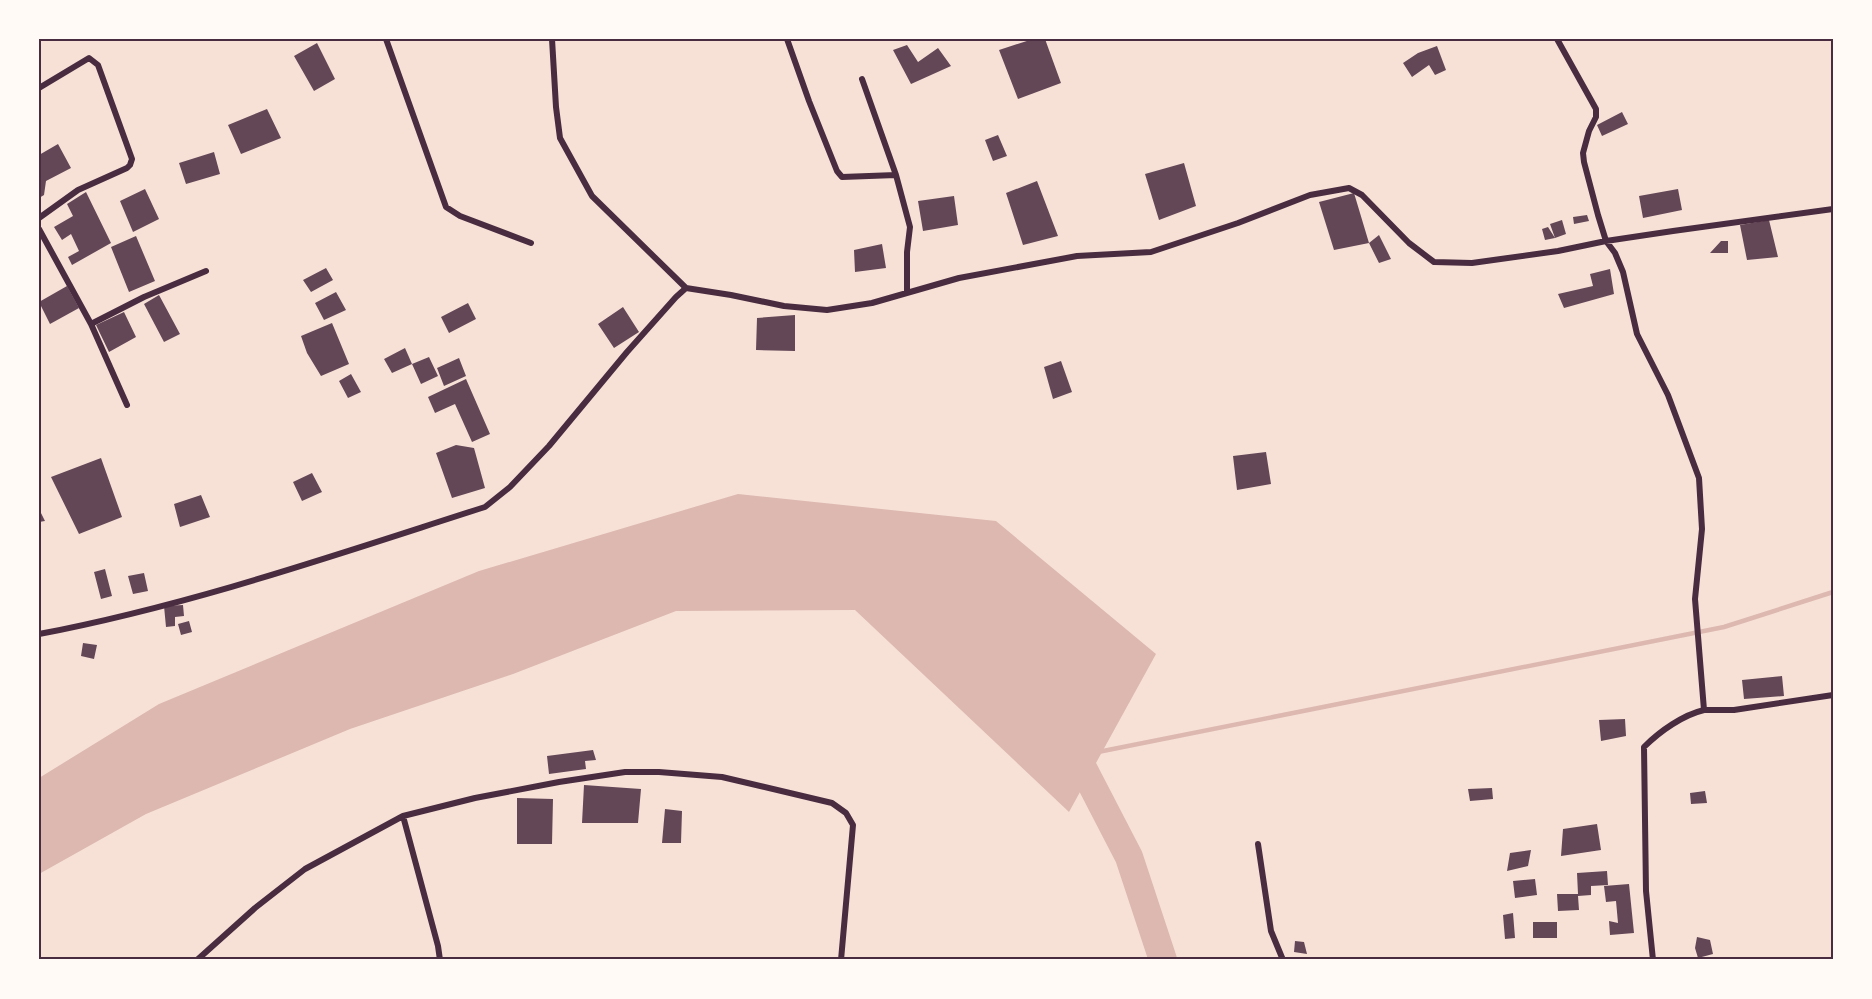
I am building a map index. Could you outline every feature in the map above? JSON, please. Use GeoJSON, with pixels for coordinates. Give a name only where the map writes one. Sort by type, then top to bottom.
{"type":"FeatureCollection","features":[{"type":"Feature","properties":{"kind":"street"},"geometry":{"type":"LineString","coordinates":[[386,39],[446,207],[460,216],[531,243]]}},
{"type":"Feature","properties":{"kind":"street"},"geometry":{"type":"LineString","coordinates":[[552,39],[560,138],[592,196],[686,288],[784,306],[827,310],[872,303],[959,278],[1077,256],[1151,252],[1238,223],[1310,195],[1349,188],[1362,195],[1408,243],[1434,262],[1472,263],[1558,251],[1606,241],[1833,209]]}},
{"type":"Feature","properties":{"kind":"street"},"geometry":{"type":"LineString","coordinates":[[787,39],[808,101],[837,171],[842,177],[896,175]]}},
{"type":"Feature","properties":{"kind":"street"},"geometry":{"type":"LineString","coordinates":[[1557,39],[1596,109],[1596,117],[1589,131],[1583,153],[1592,194],[1606,241],[1615,253],[1623,272],[1637,334],[1668,396],[1699,478],[1702,529],[1695,599],[1704,710]]}},
{"type":"Feature","properties":{"kind":"street"},"geometry":{"type":"LineString","coordinates":[[39,88],[88,58],[94,60],[98,65],[132,159],[127,168],[78,190],[39,218]]}},
{"type":"Feature","properties":{"kind":"street"},"geometry":{"type":"LineString","coordinates":[[862,79],[896,175],[910,227],[907,252],[908,292]]}},
{"type":"Feature","properties":{"kind":"street"},"geometry":{"type":"LineString","coordinates":[[39,229],[91,324],[127,405]]}},
{"type":"Feature","properties":{"kind":"street"},"geometry":{"type":"LineString","coordinates":[[91,324],[144,297],[206,271]]}},
{"type":"Feature","properties":{"kind":"street"},"geometry":{"type":"LineString","coordinates":[[39,634],[79,627],[234,586],[485,507],[510,487],[541,454],[675,297],[686,288]]}},
{"type":"Feature","properties":{"kind":"street"},"geometry":{"type":"LineString","coordinates":[[1653,960],[1646,891],[1644,747],[1653,738],[1693,713],[1704,710],[1734,710],[1833,695]]}},
{"type":"Feature","properties":{"kind":"street"},"geometry":{"type":"LineString","coordinates":[[196,960],[255,908],[305,869],[403,816],[475,798],[625,772],[722,777],[832,803],[846,813],[853,825],[842,960]]}},
{"type":"Feature","properties":{"kind":"street"},"geometry":{"type":"LineString","coordinates":[[403,816],[440,960]]}},
{"type":"Feature","properties":{"kind":"street"},"geometry":{"type":"LineString","coordinates":[[1258,844],[1270,931],[1282,960]]}},
{"type":"Feature","properties":{"kind":"shaded area"},"geometry":{"type":"Polygon","coordinates":[[[738,494],[996,521],[1156,654],[1069,812],[855,610],[676,611],[513,674],[350,729],[146,814],[39,874],[39,778],[159,704],[479,571],[738,494]]]}},
{"type":"Feature","properties":{"kind":"building"},"geometry":{"type":"Polygon","coordinates":[[[1033,39],[1045,39],[1061,83],[1018,99],[999,50],[1033,39]]]}},
{"type":"Feature","properties":{"kind":"building"},"geometry":{"type":"Polygon","coordinates":[[[317,43],[335,79],[314,91],[294,56],[317,43]]]}},
{"type":"Feature","properties":{"kind":"building"},"geometry":{"type":"Polygon","coordinates":[[[907,45],[918,62],[938,48],[951,66],[911,84],[893,50],[907,45]]]}},
{"type":"Feature","properties":{"kind":"building"},"geometry":{"type":"Polygon","coordinates":[[[1437,46],[1446,70],[1435,75],[1429,65],[1412,77],[1403,63],[1418,53],[1437,46]]]}},
{"type":"Feature","properties":{"kind":"building"},"geometry":{"type":"Polygon","coordinates":[[[267,109],[281,138],[241,154],[228,125],[267,109]]]}},
{"type":"Feature","properties":{"kind":"building"},"geometry":{"type":"Polygon","coordinates":[[[1622,112],[1628,124],[1602,136],[1597,125],[1622,112]]]}},
{"type":"Feature","properties":{"kind":"building"},"geometry":{"type":"Polygon","coordinates":[[[998,135],[1007,156],[993,161],[985,140],[998,135]]]}},
{"type":"Feature","properties":{"kind":"building"},"geometry":{"type":"Polygon","coordinates":[[[58,144],[71,168],[46,181],[44,195],[39,198],[39,155],[58,144]]]}},
{"type":"Feature","properties":{"kind":"building"},"geometry":{"type":"Polygon","coordinates":[[[214,152],[220,174],[186,184],[179,163],[214,152]]]}},
{"type":"Feature","properties":{"kind":"building"},"geometry":{"type":"Polygon","coordinates":[[[1184,163],[1196,206],[1159,220],[1145,174],[1184,163]]]}},
{"type":"Feature","properties":{"kind":"building"},"geometry":{"type":"Polygon","coordinates":[[[1037,181],[1058,236],[1023,245],[1006,193],[1037,181]]]}},
{"type":"Feature","properties":{"kind":"building"},"geometry":{"type":"Polygon","coordinates":[[[145,189],[159,219],[133,232],[120,201],[145,189]]]}},
{"type":"Feature","properties":{"kind":"building"},"geometry":{"type":"Polygon","coordinates":[[[1678,189],[1682,210],[1643,218],[1639,196],[1678,189]]]}},
{"type":"Feature","properties":{"kind":"building"},"geometry":{"type":"Polygon","coordinates":[[[86,192],[111,243],[72,265],[68,257],[79,251],[71,234],[62,240],[54,227],[73,216],[67,204],[86,192]]]}},
{"type":"Feature","properties":{"kind":"building"},"geometry":{"type":"Polygon","coordinates":[[[1354,193],[1369,243],[1334,250],[1319,202],[1354,193]]]}},
{"type":"Feature","properties":{"kind":"building"},"geometry":{"type":"Polygon","coordinates":[[[954,196],[958,225],[923,231],[918,201],[954,196]]]}},
{"type":"Feature","properties":{"kind":"building"},"geometry":{"type":"Polygon","coordinates":[[[1587,215],[1589,221],[1574,224],[1573,217],[1587,215]]]}},
{"type":"Feature","properties":{"kind":"building"},"geometry":{"type":"Polygon","coordinates":[[[1562,220],[1566,234],[1555,238],[1550,224],[1562,220]]]}},
{"type":"Feature","properties":{"kind":"building"},"geometry":{"type":"Polygon","coordinates":[[[1769,220],[1778,257],[1747,260],[1740,225],[1769,220]]]}},
{"type":"Feature","properties":{"kind":"building"},"geometry":{"type":"Polygon","coordinates":[[[1548,227],[1555,238],[1545,240],[1542,229],[1548,227]]]}},
{"type":"Feature","properties":{"kind":"building"},"geometry":{"type":"Polygon","coordinates":[[[1379,235],[1391,259],[1379,263],[1369,243],[1379,235]]]}},
{"type":"Feature","properties":{"kind":"building"},"geometry":{"type":"Polygon","coordinates":[[[136,236],[155,281],[129,292],[111,247],[136,236]]]}},
{"type":"Feature","properties":{"kind":"building"},"geometry":{"type":"Polygon","coordinates":[[[1721,241],[1728,241],[1728,253],[1710,253],[1721,241]]]}},
{"type":"Feature","properties":{"kind":"building"},"geometry":{"type":"Polygon","coordinates":[[[882,244],[886,268],[855,272],[854,250],[882,244]]]}},
{"type":"Feature","properties":{"kind":"building"},"geometry":{"type":"Polygon","coordinates":[[[326,268],[333,280],[311,292],[303,280],[326,268]]]}},
{"type":"Feature","properties":{"kind":"building"},"geometry":{"type":"Polygon","coordinates":[[[1610,269],[1614,294],[1564,308],[1558,294],[1593,286],[1590,274],[1610,269]]]}},
{"type":"Feature","properties":{"kind":"building"},"geometry":{"type":"Polygon","coordinates":[[[67,286],[79,308],[50,324],[39,302],[67,286]]]}},
{"type":"Feature","properties":{"kind":"building"},"geometry":{"type":"Polygon","coordinates":[[[336,292],[346,310],[324,320],[315,303],[336,292]]]}},
{"type":"Feature","properties":{"kind":"building"},"geometry":{"type":"Polygon","coordinates":[[[159,295],[180,334],[164,342],[144,304],[159,295]]]}},
{"type":"Feature","properties":{"kind":"building"},"geometry":{"type":"Polygon","coordinates":[[[468,303],[476,319],[449,333],[441,317],[468,303]]]}},
{"type":"Feature","properties":{"kind":"building"},"geometry":{"type":"Polygon","coordinates":[[[623,307],[639,332],[614,348],[598,324],[623,307]]]}},
{"type":"Feature","properties":{"kind":"building"},"geometry":{"type":"Polygon","coordinates":[[[124,312],[136,337],[109,352],[96,325],[124,312]]]}},
{"type":"Feature","properties":{"kind":"building"},"geometry":{"type":"Polygon","coordinates":[[[795,315],[795,351],[756,350],[757,318],[795,315]]]}},
{"type":"Feature","properties":{"kind":"building"},"geometry":{"type":"Polygon","coordinates":[[[332,323],[349,364],[321,376],[307,353],[301,336],[332,323]]]}},
{"type":"Feature","properties":{"kind":"building"},"geometry":{"type":"Polygon","coordinates":[[[405,348],[412,364],[392,373],[384,359],[405,348]]]}},
{"type":"Feature","properties":{"kind":"building"},"geometry":{"type":"Polygon","coordinates":[[[429,357],[438,376],[421,384],[412,364],[429,357]]]}},
{"type":"Feature","properties":{"kind":"building"},"geometry":{"type":"Polygon","coordinates":[[[459,358],[466,376],[444,386],[437,368],[459,358]]]}},
{"type":"Feature","properties":{"kind":"building"},"geometry":{"type":"Polygon","coordinates":[[[1061,361],[1072,392],[1053,399],[1044,367],[1061,361]]]}},
{"type":"Feature","properties":{"kind":"building"},"geometry":{"type":"Polygon","coordinates":[[[351,374],[361,392],[348,398],[339,381],[351,374]]]}},
{"type":"Feature","properties":{"kind":"building"},"geometry":{"type":"Polygon","coordinates":[[[466,379],[490,434],[472,442],[455,404],[435,413],[428,397],[466,379]]]}},
{"type":"Feature","properties":{"kind":"building"},"geometry":{"type":"Polygon","coordinates":[[[456,445],[474,448],[485,488],[452,498],[436,453],[456,445]]]}},
{"type":"Feature","properties":{"kind":"building"},"geometry":{"type":"Polygon","coordinates":[[[1266,452],[1271,484],[1237,490],[1233,456],[1266,452]]]}},
{"type":"Feature","properties":{"kind":"building"},"geometry":{"type":"Polygon","coordinates":[[[101,458],[122,517],[79,534],[51,477],[101,458]]]}},
{"type":"Feature","properties":{"kind":"building"},"geometry":{"type":"Polygon","coordinates":[[[312,473],[322,492],[302,501],[293,482],[312,473]]]}},
{"type":"Feature","properties":{"kind":"building"},"geometry":{"type":"Polygon","coordinates":[[[201,495],[210,517],[180,527],[174,504],[201,495]]]}},
{"type":"Feature","properties":{"kind":"building"},"geometry":{"type":"Polygon","coordinates":[[[39,509],[45,521],[39,522],[39,509]]]}},
{"type":"Feature","properties":{"kind":"building"},"geometry":{"type":"Polygon","coordinates":[[[105,569],[112,596],[101,599],[94,572],[105,569]]]}},
{"type":"Feature","properties":{"kind":"building"},"geometry":{"type":"Polygon","coordinates":[[[144,573],[148,591],[133,594],[128,576],[144,573]]]}},
{"type":"Feature","properties":{"kind":"building"},"geometry":{"type":"Polygon","coordinates":[[[183,605],[184,616],[175,617],[175,626],[166,627],[164,606],[183,605]]]}},
{"type":"Feature","properties":{"kind":"building"},"geometry":{"type":"Polygon","coordinates":[[[189,621],[192,632],[181,635],[178,624],[189,621]]]}},
{"type":"Feature","properties":{"kind":"building"},"geometry":{"type":"Polygon","coordinates":[[[83,643],[97,645],[94,659],[81,656],[83,643]]]}},
{"type":"Feature","properties":{"kind":"building"},"geometry":{"type":"Polygon","coordinates":[[[1782,676],[1784,696],[1744,699],[1742,680],[1782,676]]]}},
{"type":"Feature","properties":{"kind":"building"},"geometry":{"type":"Polygon","coordinates":[[[1625,719],[1626,736],[1601,741],[1599,720],[1625,719]]]}},
{"type":"Feature","properties":{"kind":"building"},"geometry":{"type":"Polygon","coordinates":[[[593,750],[596,760],[585,761],[586,769],[549,774],[547,756],[593,750]]]}},
{"type":"Feature","properties":{"kind":"building"},"geometry":{"type":"Polygon","coordinates":[[[584,785],[641,789],[638,823],[582,823],[584,785]]]}},
{"type":"Feature","properties":{"kind":"building"},"geometry":{"type":"Polygon","coordinates":[[[1492,788],[1493,799],[1470,801],[1468,789],[1492,788]]]}},
{"type":"Feature","properties":{"kind":"building"},"geometry":{"type":"Polygon","coordinates":[[[1705,791],[1707,803],[1691,804],[1690,793],[1705,791]]]}},
{"type":"Feature","properties":{"kind":"building"},"geometry":{"type":"Polygon","coordinates":[[[517,798],[553,799],[552,844],[517,844],[517,798]]]}},
{"type":"Feature","properties":{"kind":"building"},"geometry":{"type":"Polygon","coordinates":[[[665,809],[682,811],[681,843],[662,843],[665,809]]]}},
{"type":"Feature","properties":{"kind":"building"},"geometry":{"type":"Polygon","coordinates":[[[1597,824],[1601,850],[1561,856],[1563,829],[1597,824]]]}},
{"type":"Feature","properties":{"kind":"building"},"geometry":{"type":"Polygon","coordinates":[[[1531,850],[1528,866],[1507,871],[1510,853],[1531,850]]]}},
{"type":"Feature","properties":{"kind":"building"},"geometry":{"type":"Polygon","coordinates":[[[1607,871],[1608,885],[1591,886],[1591,895],[1578,896],[1579,910],[1558,911],[1557,894],[1578,894],[1577,873],[1607,871]]]}},
{"type":"Feature","properties":{"kind":"building"},"geometry":{"type":"Polygon","coordinates":[[[1535,879],[1537,895],[1515,898],[1513,881],[1535,879]]]}},
{"type":"Feature","properties":{"kind":"building"},"geometry":{"type":"Polygon","coordinates":[[[1629,884],[1634,933],[1610,935],[1609,921],[1618,923],[1616,901],[1606,902],[1604,886],[1629,884]]]}},
{"type":"Feature","properties":{"kind":"building"},"geometry":{"type":"Polygon","coordinates":[[[1513,913],[1515,938],[1505,939],[1503,915],[1513,913]]]}},
{"type":"Feature","properties":{"kind":"building"},"geometry":{"type":"Polygon","coordinates":[[[1533,922],[1557,922],[1557,938],[1533,938],[1533,922]]]}},
{"type":"Feature","properties":{"kind":"building"},"geometry":{"type":"Polygon","coordinates":[[[1697,937],[1710,940],[1713,954],[1698,958],[1695,948],[1697,937]]]}},
{"type":"Feature","properties":{"kind":"building"},"geometry":{"type":"Polygon","coordinates":[[[1295,941],[1304,942],[1307,954],[1294,952],[1295,941]]]}},
{"type":"Feature","properties":{"kind":"waterway"},"geometry":{"type":"LineString","coordinates":[[1098,752],[1724,627],[1833,592]]}},
{"type":"Feature","properties":{"kind":"waterway"},"geometry":{"type":"LineString","coordinates":[[1071,745],[1129,857],[1163,960]]}}]}
